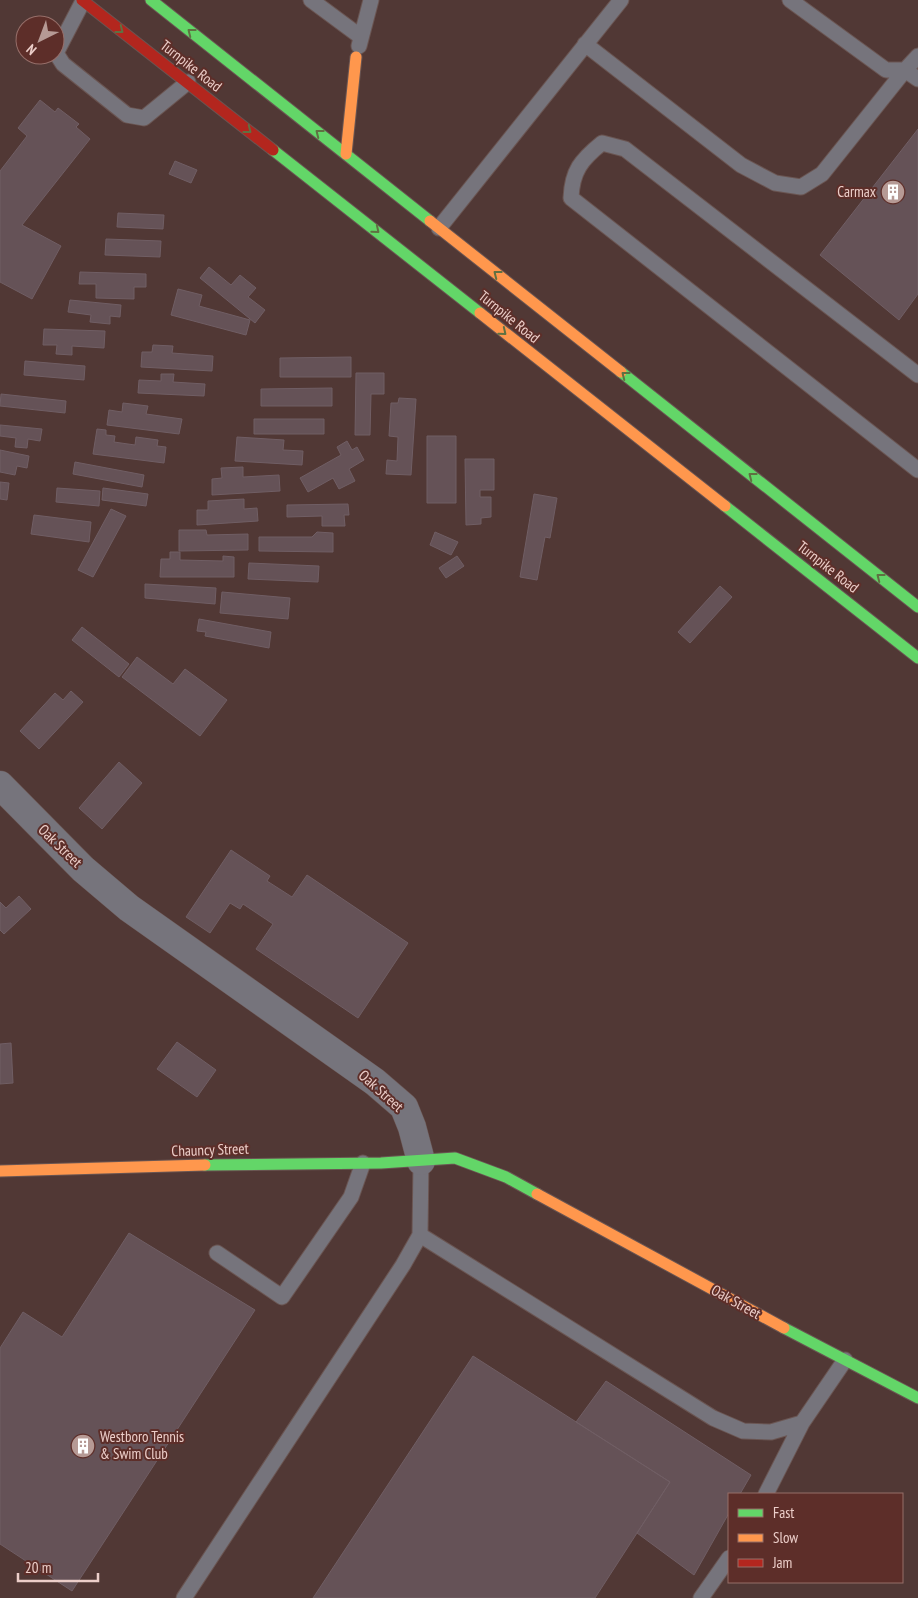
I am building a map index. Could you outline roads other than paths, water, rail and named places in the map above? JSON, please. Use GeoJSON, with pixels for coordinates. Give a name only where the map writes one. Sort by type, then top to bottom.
{"type":"FeatureCollection","features":[{"type":"Feature","properties":{"kind":"main road","name":"Turnpike Road"},"geometry":{"type":"LineString","coordinates":[[82,0],[918,658]]}},
{"type":"Feature","properties":{"kind":"main road","name":"Turnpike Road"},"geometry":{"type":"LineString","coordinates":[[151,0],[918,607]]}},
{"type":"Feature","properties":{"kind":"main road"},"geometry":{"type":"LineString","coordinates":[[346,154],[356,57]]}},
{"type":"Feature","properties":{"kind":"main road","name":"Oak Street"},"geometry":{"type":"LineString","coordinates":[[421,1161],[455,1158],[506,1177],[918,1398]]}},
{"type":"Feature","properties":{"kind":"main road","name":"Chauncy Street"},"geometry":{"type":"LineString","coordinates":[[0,1171],[421,1161]]}},
{"type":"Feature","properties":{"kind":"street","name":"Oak Street"},"geometry":{"type":"LineString","coordinates":[[0,785],[83,869],[129,908],[375,1082],[404,1107],[412,1127],[421,1161]]}},
{"type":"Feature","properties":{"kind":"lane"},"geometry":{"type":"LineString","coordinates":[[82,0],[56,53],[63,64],[127,115],[144,118],[188,82]]}},
{"type":"Feature","properties":{"kind":"lane"},"geometry":{"type":"LineString","coordinates":[[311,0],[361,37]]}},
{"type":"Feature","properties":{"kind":"lane"},"geometry":{"type":"LineString","coordinates":[[356,57],[371,0]]}},
{"type":"Feature","properties":{"kind":"lane"},"geometry":{"type":"LineString","coordinates":[[439,228],[621,0]]}},
{"type":"Feature","properties":{"kind":"lane"},"geometry":{"type":"LineString","coordinates":[[790,0],[886,70],[905,70],[918,79]]}},
{"type":"Feature","properties":{"kind":"lane"},"geometry":{"type":"LineString","coordinates":[[585,44],[741,165],[775,183],[800,187],[822,174],[918,56]]}},
{"type":"Feature","properties":{"kind":"lane"},"geometry":{"type":"LineString","coordinates":[[918,375],[625,149],[602,143],[585,157],[571,180],[570,198],[918,470]]}},
{"type":"Feature","properties":{"kind":"lane"},"geometry":{"type":"LineString","coordinates":[[184,1598],[403,1265],[420,1235],[421,1161]]}},
{"type":"Feature","properties":{"kind":"lane"},"geometry":{"type":"LineString","coordinates":[[217,1253],[282,1297],[351,1198],[363,1163]]}},
{"type":"Feature","properties":{"kind":"lane"},"geometry":{"type":"LineString","coordinates":[[420,1235],[714,1418],[743,1431],[771,1432],[802,1424]]}},
{"type":"Feature","properties":{"kind":"lane"},"geometry":{"type":"LineString","coordinates":[[767,1493],[802,1424],[845,1360]]}},
{"type":"Feature","properties":{"kind":"lane"},"geometry":{"type":"LineString","coordinates":[[701,1598],[728,1559]]}},
{"type":"Feature","properties":{"kind":"place","name":"Carmax"},"geometry":{"type":"Point","coordinates":[893,192]}},
{"type":"Feature","properties":{"kind":"place","name":"Westboro Tennis & Swim Club"},"geometry":{"type":"Point","coordinates":[83,1446]}}]}
